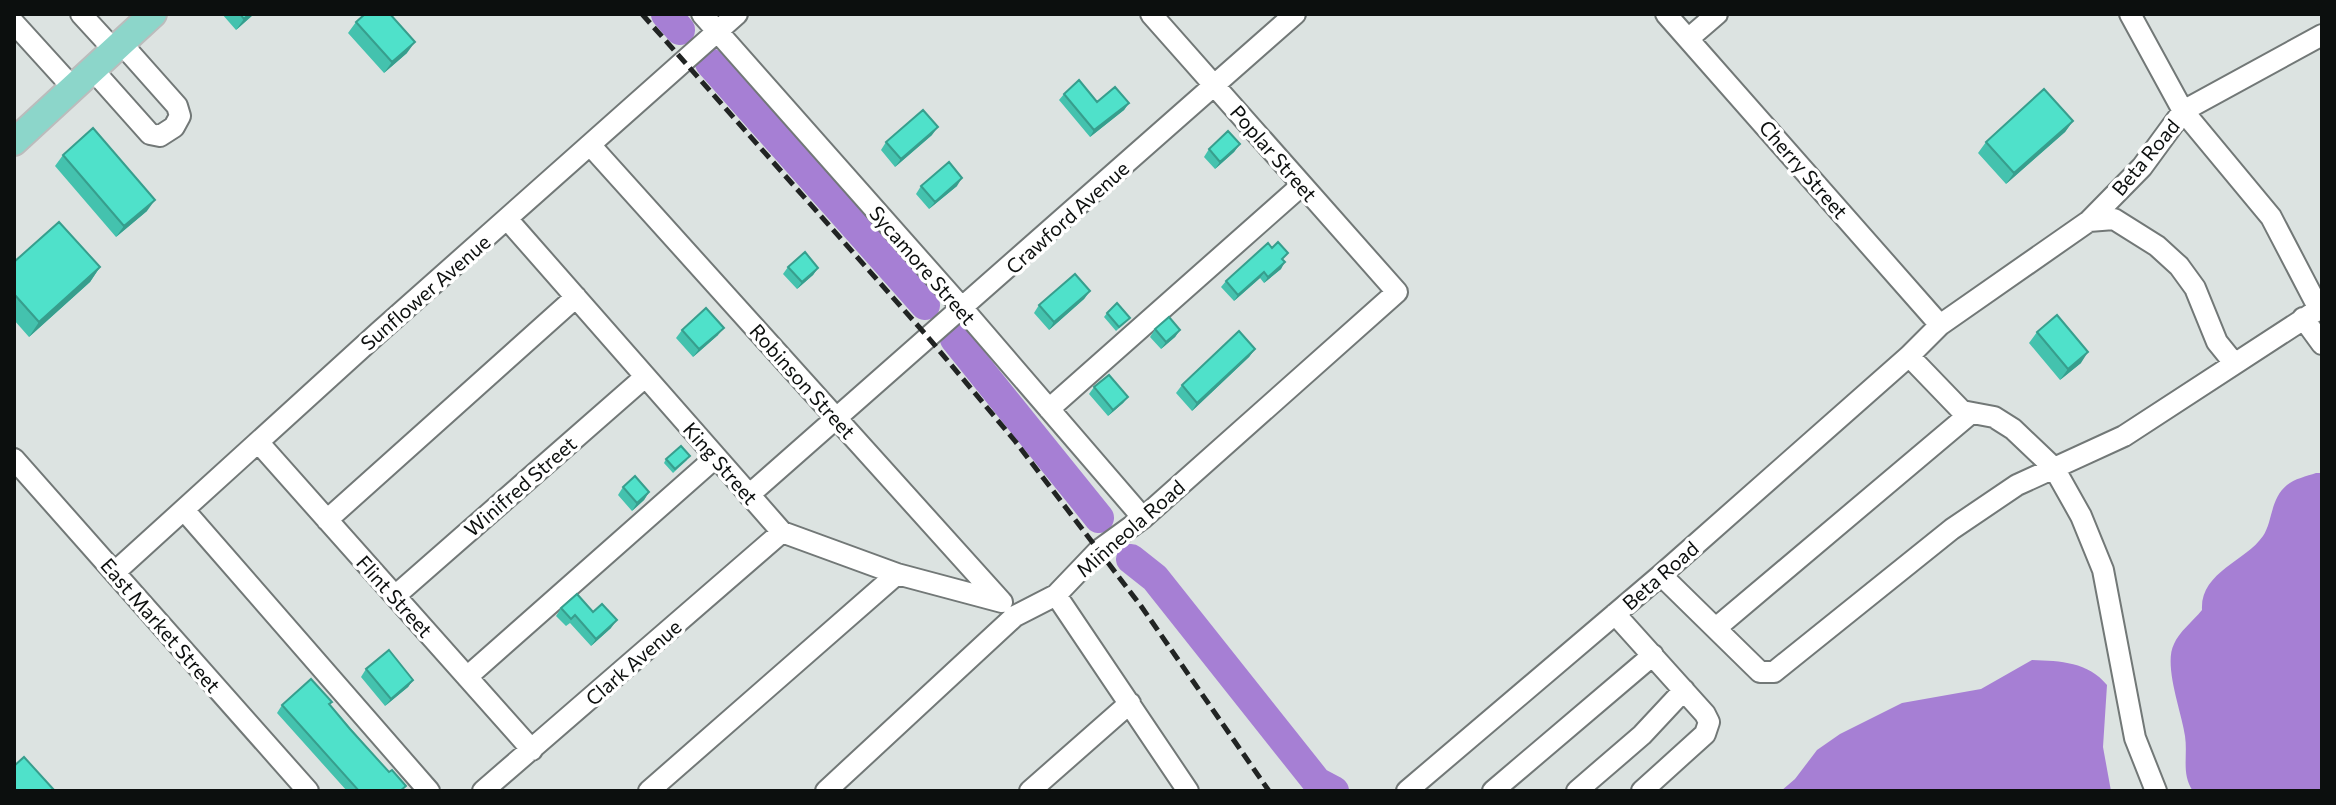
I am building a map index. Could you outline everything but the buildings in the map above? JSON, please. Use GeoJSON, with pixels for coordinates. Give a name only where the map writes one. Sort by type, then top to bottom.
{"type":"FeatureCollection","features":[{"type":"Feature","properties":{"kind":"main road"},"geometry":{"type":"LineString","coordinates":[[14,142],[153,14]]}},
{"type":"Feature","properties":{"kind":"street"},"geometry":{"type":"LineString","coordinates":[[81,14],[177,106],[180,116],[174,127],[160,136],[150,134],[93,70]]}},
{"type":"Feature","properties":{"kind":"street","name":"Sycamore Street"},"geometry":{"type":"LineString","coordinates":[[702,14],[1143,518]]}},
{"type":"Feature","properties":{"kind":"street","name":"Sunflower Avenue"},"geometry":{"type":"LineString","coordinates":[[115,572],[737,14]]}},
{"type":"Feature","properties":{"kind":"street","name":"Poplar Street"},"geometry":{"type":"LineString","coordinates":[[1151,14],[1397,292]]}},
{"type":"Feature","properties":{"kind":"street","name":"Crawford Avenue"},"geometry":{"type":"LineString","coordinates":[[749,495],[835,416],[963,309],[1295,14]]}},
{"type":"Feature","properties":{"kind":"street","name":"Cherry Street"},"geometry":{"type":"LineString","coordinates":[[1666,14],[1940,325]]}},
{"type":"Feature","properties":{"kind":"street"},"geometry":{"type":"LineString","coordinates":[[1688,39],[1717,14]]}},
{"type":"Feature","properties":{"kind":"street"},"geometry":{"type":"LineString","coordinates":[[2130,14],[2183,111],[2271,217],[2315,312],[2322,344]]}},
{"type":"Feature","properties":{"kind":"street"},"geometry":{"type":"LineString","coordinates":[[14,23],[73,88]]}},
{"type":"Feature","properties":{"kind":"street","name":"Beta Road"},"geometry":{"type":"LineString","coordinates":[[1407,791],[1432,784],[1615,614],[1909,356],[1940,325],[2089,221],[2142,167],[2183,111],[2322,35]]}},
{"type":"Feature","properties":{"kind":"street","name":"Robinson Street"},"geometry":{"type":"LineString","coordinates":[[591,146],[1008,609]]}},
{"type":"Feature","properties":{"kind":"street"},"geometry":{"type":"LineString","coordinates":[[1049,409],[1302,185]]}},
{"type":"Feature","properties":{"kind":"street"},"geometry":{"type":"LineString","coordinates":[[2089,221],[2114,219],[2157,246],[2179,266],[2195,288],[2217,342],[2234,363]]}},
{"type":"Feature","properties":{"kind":"street","name":"King Street"},"geometry":{"type":"LineString","coordinates":[[508,220],[782,532],[897,574],[1008,609]]}},
{"type":"Feature","properties":{"kind":"street","name":"Minneola Road"},"geometry":{"type":"LineString","coordinates":[[826,791],[1008,609],[1056,595],[1099,550],[1143,518],[1397,292]]}},
{"type":"Feature","properties":{"kind":"street"},"geometry":{"type":"LineString","coordinates":[[327,520],[576,297]]}},
{"type":"Feature","properties":{"kind":"street"},"geometry":{"type":"LineString","coordinates":[[1661,575],[1760,672],[1774,672],[1952,529],[2017,485],[2124,436],[2315,312]]}},
{"type":"Feature","properties":{"kind":"street"},"geometry":{"type":"LineString","coordinates":[[1909,356],[1962,411],[1994,417],[2013,429],[2054,468],[2081,516],[2103,570],[2135,738],[2156,791]]}},
{"type":"Feature","properties":{"kind":"street","name":"Winifred Street"},"geometry":{"type":"LineString","coordinates":[[395,596],[645,377]]}},
{"type":"Feature","properties":{"kind":"street"},"geometry":{"type":"LineString","coordinates":[[1716,628],[1971,413]]}},
{"type":"Feature","properties":{"kind":"street","name":"Flint Street"},"geometry":{"type":"LineString","coordinates":[[258,442],[532,750]]}},
{"type":"Feature","properties":{"kind":"street"},"geometry":{"type":"LineString","coordinates":[[467,677],[716,457]]}},
{"type":"Feature","properties":{"kind":"street","name":"East Market Street"},"geometry":{"type":"LineString","coordinates":[[14,459],[308,791]]}},
{"type":"Feature","properties":{"kind":"street"},"geometry":{"type":"LineString","coordinates":[[184,510],[429,791]]}},
{"type":"Feature","properties":{"kind":"street","name":"Clark Avenue"},"geometry":{"type":"LineString","coordinates":[[483,791],[782,532]]}},
{"type":"Feature","properties":{"kind":"street"},"geometry":{"type":"LineString","coordinates":[[649,791],[897,574]]}},
{"type":"Feature","properties":{"kind":"street"},"geometry":{"type":"LineString","coordinates":[[1056,595],[1188,791]]}},
{"type":"Feature","properties":{"kind":"street"},"geometry":{"type":"LineString","coordinates":[[1615,614],[1709,722],[1705,734],[1642,791]]}},
{"type":"Feature","properties":{"kind":"street"},"geometry":{"type":"LineString","coordinates":[[1493,791],[1653,655]]}},
{"type":"Feature","properties":{"kind":"street"},"geometry":{"type":"LineString","coordinates":[[1577,791],[1642,735],[1684,690]]}},
{"type":"Feature","properties":{"kind":"street"},"geometry":{"type":"LineString","coordinates":[[1030,791],[1130,703]]}},
{"type":"Feature","properties":{"kind":"shaded area"},"geometry":{"type":"Polygon","coordinates":[[[2322,473],[2322,791],[2193,791],[2187,778],[2185,736],[2172,676],[2171,653],[2174,644],[2202,610],[2208,586],[2263,536],[2281,491],[2293,481],[2322,473]]]}},
{"type":"Feature","properties":{"kind":"shaded area"},"geometry":{"type":"Polygon","coordinates":[[[2032,660],[2083,667],[2107,685],[2103,747],[2111,791],[1781,791],[1795,779],[1817,750],[1840,734],[1902,703],[1981,689],[2032,660]]]}},
{"type":"Feature","properties":{"kind":"waterway"},"geometry":{"type":"LineString","coordinates":[[666,14],[680,30]]}},
{"type":"Feature","properties":{"kind":"waterway"},"geometry":{"type":"LineString","coordinates":[[710,63],[925,305]]}},
{"type":"Feature","properties":{"kind":"waterway"},"geometry":{"type":"LineString","coordinates":[[955,339],[1099,518]]}},
{"type":"Feature","properties":{"kind":"waterway"},"geometry":{"type":"LineString","coordinates":[[1131,559],[1155,578],[1317,782],[1334,791]]}},
{"type":"Feature","properties":{"kind":"railway"},"geometry":{"type":"LineString","coordinates":[[642,14],[927,336],[1015,441],[1141,606],[1269,791]]}}]}
